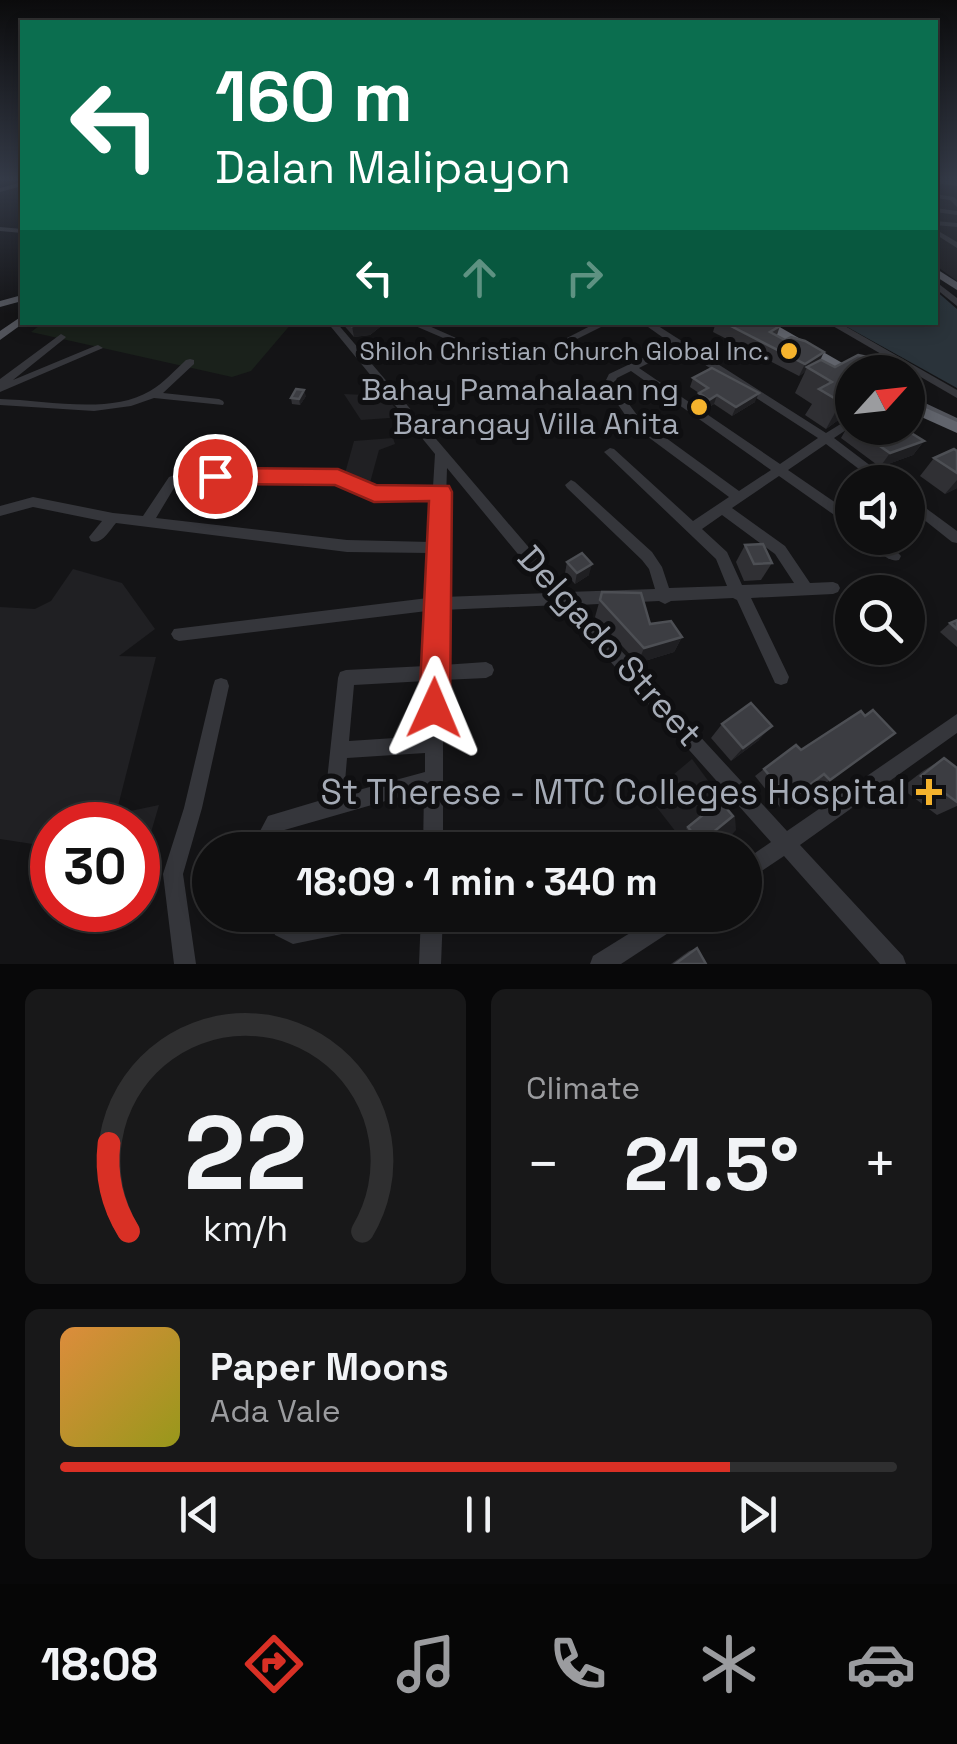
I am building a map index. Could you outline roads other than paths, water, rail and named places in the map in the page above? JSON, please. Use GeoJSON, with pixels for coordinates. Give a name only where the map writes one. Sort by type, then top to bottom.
{"type":"FeatureCollection","features":[{"type":"Feature","properties":{"kind":"highway"},"geometry":{"type":"LineString","coordinates":[[766,325],[835,365]]}},
{"type":"Feature","properties":{"kind":"highway"},"geometry":{"type":"LineString","coordinates":[[777,325],[835,358]]}},
{"type":"Feature","properties":{"kind":"highway"},"geometry":{"type":"LineString","coordinates":[[925,412],[957,428]]}},
{"type":"Feature","properties":{"kind":"main road"},"geometry":{"type":"LineString","coordinates":[[0,336],[20,321]]}},
{"type":"Feature","properties":{"kind":"main road"},"geometry":{"type":"LineString","coordinates":[[925,411],[957,428]]}},
{"type":"Feature","properties":{"kind":"street"},"geometry":{"type":"LineString","coordinates":[[938,287],[957,303]]}},
{"type":"Feature","properties":{"kind":"street","name":"Delgado Street"},"geometry":{"type":"LineString","coordinates":[[333,325],[564,599],[895,964]]}},
{"type":"Feature","properties":{"kind":"street"},"geometry":{"type":"LineString","coordinates":[[417,325],[458,342]]}},
{"type":"Feature","properties":{"kind":"street"},"geometry":{"type":"LineString","coordinates":[[564,342],[600,325]]}},
{"type":"Feature","properties":{"kind":"street"},"geometry":{"type":"LineString","coordinates":[[650,325],[862,465]]}},
{"type":"Feature","properties":{"kind":"street"},"geometry":{"type":"LineString","coordinates":[[835,325],[957,395]]}},
{"type":"Feature","properties":{"kind":"street"},"geometry":{"type":"LineString","coordinates":[[0,387],[61,337]]}},
{"type":"Feature","properties":{"kind":"street"},"geometry":{"type":"LineString","coordinates":[[679,344],[631,366],[610,378],[609,384],[632,417],[738,498]]}},
{"type":"Feature","properties":{"kind":"street"},"geometry":{"type":"LineString","coordinates":[[0,387],[98,348]]}},
{"type":"Feature","properties":{"kind":"street"},"geometry":{"type":"LineString","coordinates":[[153,395],[190,362]]}},
{"type":"Feature","properties":{"kind":"street"},"geometry":{"type":"LineString","coordinates":[[631,366],[835,508]]}},
{"type":"Feature","properties":{"kind":"street"},"geometry":{"type":"LineString","coordinates":[[0,402],[100,406],[153,395],[219,403]]}},
{"type":"Feature","properties":{"kind":"street"},"geometry":{"type":"LineString","coordinates":[[693,528],[835,432]]}},
{"type":"Feature","properties":{"kind":"street"},"geometry":{"type":"LineString","coordinates":[[434,832],[435,604],[441,452]]}},
{"type":"Feature","properties":{"kind":"street"},"geometry":{"type":"LineString","coordinates":[[610,452],[726,561],[781,676]]}},
{"type":"Feature","properties":{"kind":"street"},"geometry":{"type":"LineString","coordinates":[[147,522],[179,476],[338,477],[374,494],[441,492]]}},
{"type":"Feature","properties":{"kind":"street"},"geometry":{"type":"LineString","coordinates":[[571,486],[647,556],[656,567],[664,598]]}},
{"type":"Feature","properties":{"kind":"street"},"geometry":{"type":"LineString","coordinates":[[0,511],[32,502],[113,518],[361,547],[438,548]]}},
{"type":"Feature","properties":{"kind":"street"},"geometry":{"type":"LineString","coordinates":[[723,509],[786,556],[806,589]]}},
{"type":"Feature","properties":{"kind":"street"},"geometry":{"type":"LineString","coordinates":[[925,513],[957,538]]}},
{"type":"Feature","properties":{"kind":"street"},"geometry":{"type":"LineString","coordinates":[[96,537],[113,518]]}},
{"type":"Feature","properties":{"kind":"street"},"geometry":{"type":"LineString","coordinates":[[179,634],[435,604],[664,598],[832,588]]}},
{"type":"Feature","properties":{"kind":"street"},"geometry":{"type":"LineString","coordinates":[[334,804],[346,678],[486,670]]}},
{"type":"Feature","properties":{"kind":"street"},"geometry":{"type":"LineString","coordinates":[[185,964],[173,874],[193,808],[221,686]]}},
{"type":"Feature","properties":{"kind":"street"},"geometry":{"type":"LineString","coordinates":[[762,861],[957,723]]}},
{"type":"Feature","properties":{"kind":"street"},"geometry":{"type":"LineString","coordinates":[[340,750],[433,744]]}},
{"type":"Feature","properties":{"kind":"street"},"geometry":{"type":"LineString","coordinates":[[270,832],[276,823],[334,804],[435,778]]}},
{"type":"Feature","properties":{"kind":"street"},"geometry":{"type":"LineString","coordinates":[[430,964],[431,932]]}},
{"type":"Feature","properties":{"kind":"street"},"geometry":{"type":"LineString","coordinates":[[600,964],[651,932]]}},
{"type":"Feature","properties":{"kind":"place","name":"Shiloh Christian Church Global Inc."},"geometry":{"type":"Point","coordinates":[789,351]}},
{"type":"Feature","properties":{"kind":"place","name":"Bahay Pamahalaan ng Barangay Villa Anita"},"geometry":{"type":"Point","coordinates":[699,407]}},
{"type":"Feature","properties":{"kind":"place","name":"St Therese - MTC Colleges Hospital"},"geometry":{"type":"Point","coordinates":[929,792]}}]}
